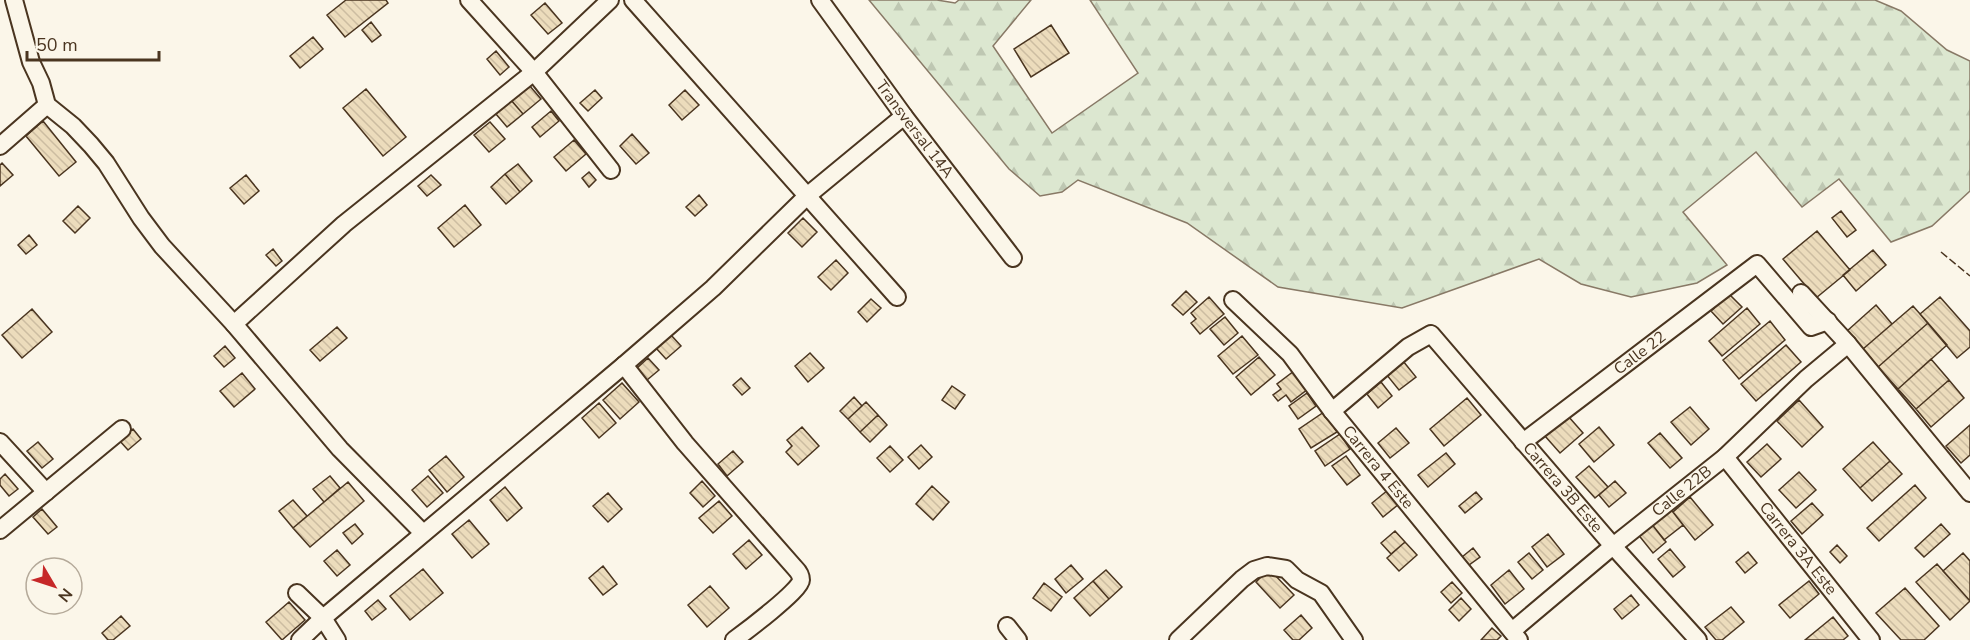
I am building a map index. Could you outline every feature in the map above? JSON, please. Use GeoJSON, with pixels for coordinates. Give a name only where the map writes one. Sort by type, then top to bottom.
{"type":"FeatureCollection","features":[{"type":"Feature","properties":{"kind":"street"},"geometry":{"type":"LineString","coordinates":[[14,0],[28,53],[41,83],[47,105],[73,126],[91,145],[106,163],[154,236],[234,324],[340,449],[423,533]]}},
{"type":"Feature","properties":{"kind":"street"},"geometry":{"type":"LineString","coordinates":[[469,0],[534,72],[611,170]]}},
{"type":"Feature","properties":{"kind":"street"},"geometry":{"type":"LineString","coordinates":[[234,324],[345,224],[534,72],[610,0]]}},
{"type":"Feature","properties":{"kind":"street"},"geometry":{"type":"LineString","coordinates":[[633,0],[897,297]]}},
{"type":"Feature","properties":{"kind":"street","name":"Transversal 14A"},"geometry":{"type":"LineString","coordinates":[[820,0],[904,116],[1013,258]]}},
{"type":"Feature","properties":{"kind":"street"},"geometry":{"type":"LineString","coordinates":[[0,146],[47,105]]}},
{"type":"Feature","properties":{"kind":"street"},"geometry":{"type":"LineString","coordinates":[[300,640],[322,618],[713,288],[807,196],[904,116]]}},
{"type":"Feature","properties":{"kind":"street","name":"Calle 22"},"geometry":{"type":"LineString","coordinates":[[1523,442],[1757,264],[1811,327],[1828,321]]}},
{"type":"Feature","properties":{"kind":"street"},"geometry":{"type":"LineString","coordinates":[[1801,293],[1848,344],[1970,493]]}},
{"type":"Feature","properties":{"kind":"street","name":"Carrera 4 Este"},"geometry":{"type":"LineString","coordinates":[[1233,300],[1290,354],[1332,411],[1515,636]]}},
{"type":"Feature","properties":{"kind":"street","name":"Carrera 3B Este"},"geometry":{"type":"LineString","coordinates":[[1332,411],[1407,347],[1431,334],[1613,546],[1698,640]]}},
{"type":"Feature","properties":{"kind":"street","name":"Calle 22B"},"geometry":{"type":"LineString","coordinates":[[1515,636],[1613,546],[1725,457],[1848,344]]}},
{"type":"Feature","properties":{"kind":"street"},"geometry":{"type":"LineString","coordinates":[[624,365],[685,443],[801,577],[800,585],[793,593],[735,640]]}},
{"type":"Feature","properties":{"kind":"street"},"geometry":{"type":"LineString","coordinates":[[0,530],[122,429]]}},
{"type":"Feature","properties":{"kind":"street"},"geometry":{"type":"LineString","coordinates":[[0,442],[46,492]]}},
{"type":"Feature","properties":{"kind":"street","name":"Carrera 3A Este"},"geometry":{"type":"LineString","coordinates":[[1725,457],[1871,640]]}},
{"type":"Feature","properties":{"kind":"street"},"geometry":{"type":"LineString","coordinates":[[1178,640],[1242,579],[1254,570],[1267,566],[1286,569],[1298,580],[1321,593],[1354,640]]}},
{"type":"Feature","properties":{"kind":"street"},"geometry":{"type":"LineString","coordinates":[[297,593],[322,618],[337,640]]}},
{"type":"Feature","properties":{"kind":"street"},"geometry":{"type":"LineString","coordinates":[[1007,626],[1018,640]]}},
{"type":"Feature","properties":{"kind":"green space"},"geometry":{"type":"Polygon","coordinates":[[[869,0],[937,0],[955,3],[959,0],[1031,0],[993,46],[1052,133],[1138,73],[1090,0],[1875,0],[1901,11],[1947,50],[1970,61],[1970,191],[1932,226],[1891,242],[1839,179],[1802,207],[1756,152],[1683,212],[1727,265],[1697,283],[1631,297],[1581,284],[1539,259],[1402,308],[1278,287],[1187,223],[1078,180],[1062,192],[1040,196],[1009,169],[869,0]]]}},
{"type":"Feature","properties":{"kind":"building"},"geometry":{"type":"Polygon","coordinates":[[[346,0],[386,0],[388,3],[345,37],[327,15],[346,0]]]}},
{"type":"Feature","properties":{"kind":"building"},"geometry":{"type":"Polygon","coordinates":[[[545,3],[562,23],[548,34],[531,15],[545,3]]]}},
{"type":"Feature","properties":{"kind":"building"},"geometry":{"type":"Polygon","coordinates":[[[371,22],[381,35],[372,42],[362,30],[371,22]]]}},
{"type":"Feature","properties":{"kind":"building"},"geometry":{"type":"Polygon","coordinates":[[[1051,25],[1069,53],[1031,77],[1014,49],[1051,25]]]}},
{"type":"Feature","properties":{"kind":"building"},"geometry":{"type":"Polygon","coordinates":[[[313,37],[323,49],[300,68],[290,56],[313,37]]]}},
{"type":"Feature","properties":{"kind":"building"},"geometry":{"type":"Polygon","coordinates":[[[496,51],[509,67],[500,75],[487,59],[496,51]]]}},
{"type":"Feature","properties":{"kind":"building"},"geometry":{"type":"Polygon","coordinates":[[[529,85],[541,99],[523,114],[511,100],[529,85]]]}},
{"type":"Feature","properties":{"kind":"building"},"geometry":{"type":"Polygon","coordinates":[[[366,89],[406,137],[383,156],[343,108],[366,89]]]}},
{"type":"Feature","properties":{"kind":"building"},"geometry":{"type":"Polygon","coordinates":[[[595,90],[602,98],[588,111],[580,103],[595,90]]]}},
{"type":"Feature","properties":{"kind":"building"},"geometry":{"type":"Polygon","coordinates":[[[685,90],[699,105],[682,120],[669,105],[685,90]]]}},
{"type":"Feature","properties":{"kind":"building"},"geometry":{"type":"Polygon","coordinates":[[[511,100],[523,114],[507,127],[496,114],[511,100]]]}},
{"type":"Feature","properties":{"kind":"building"},"geometry":{"type":"Polygon","coordinates":[[[551,111],[559,121],[540,137],[532,127],[551,111]]]}},
{"type":"Feature","properties":{"kind":"building"},"geometry":{"type":"Polygon","coordinates":[[[43,121],[76,162],[59,176],[26,136],[43,121]]]}},
{"type":"Feature","properties":{"kind":"building"},"geometry":{"type":"Polygon","coordinates":[[[490,122],[505,139],[489,152],[474,135],[490,122]]]}},
{"type":"Feature","properties":{"kind":"building"},"geometry":{"type":"Polygon","coordinates":[[[632,134],[649,153],[636,164],[620,146],[632,134]]]}},
{"type":"Feature","properties":{"kind":"building"},"geometry":{"type":"Polygon","coordinates":[[[574,140],[586,154],[566,171],[554,157],[574,140]]]}},
{"type":"Feature","properties":{"kind":"building"},"geometry":{"type":"Polygon","coordinates":[[[2,163],[13,175],[0,186],[0,165],[2,163]]]}},
{"type":"Feature","properties":{"kind":"building"},"geometry":{"type":"Polygon","coordinates":[[[518,164],[532,181],[520,192],[505,174],[518,164]]]}},
{"type":"Feature","properties":{"kind":"building"},"geometry":{"type":"Polygon","coordinates":[[[589,172],[596,180],[589,187],[582,178],[589,172]]]}},
{"type":"Feature","properties":{"kind":"building"},"geometry":{"type":"Polygon","coordinates":[[[505,174],[520,192],[506,204],[491,187],[505,174]]]}},
{"type":"Feature","properties":{"kind":"building"},"geometry":{"type":"Polygon","coordinates":[[[246,175],[259,191],[244,204],[230,188],[246,175]]]}},
{"type":"Feature","properties":{"kind":"building"},"geometry":{"type":"Polygon","coordinates":[[[431,175],[441,185],[427,196],[418,186],[431,175]]]}},
{"type":"Feature","properties":{"kind":"building"},"geometry":{"type":"Polygon","coordinates":[[[699,195],[707,205],[695,216],[686,207],[699,195]]]}},
{"type":"Feature","properties":{"kind":"building"},"geometry":{"type":"Polygon","coordinates":[[[465,205],[481,225],[454,247],[438,228],[465,205]]]}},
{"type":"Feature","properties":{"kind":"building"},"geometry":{"type":"Polygon","coordinates":[[[78,206],[90,218],[75,233],[63,221],[78,206]]]}},
{"type":"Feature","properties":{"kind":"building"},"geometry":{"type":"Polygon","coordinates":[[[1841,211],[1856,230],[1847,237],[1832,218],[1841,211]]]}},
{"type":"Feature","properties":{"kind":"building"},"geometry":{"type":"Polygon","coordinates":[[[803,218],[817,232],[802,247],[788,233],[803,218]]]}},
{"type":"Feature","properties":{"kind":"building"},"geometry":{"type":"Polygon","coordinates":[[[1817,231],[1850,270],[1816,298],[1783,259],[1817,231]]]}},
{"type":"Feature","properties":{"kind":"building"},"geometry":{"type":"Polygon","coordinates":[[[29,235],[37,245],[26,254],[18,245],[29,235]]]}},
{"type":"Feature","properties":{"kind":"building"},"geometry":{"type":"Polygon","coordinates":[[[273,249],[282,261],[276,266],[266,255],[273,249]]]}},
{"type":"Feature","properties":{"kind":"building"},"geometry":{"type":"Polygon","coordinates":[[[1873,250],[1886,265],[1856,291],[1843,275],[1873,250]]]}},
{"type":"Feature","properties":{"kind":"building"},"geometry":{"type":"Polygon","coordinates":[[[836,260],[848,273],[831,290],[818,277],[836,260]]]}},
{"type":"Feature","properties":{"kind":"building"},"geometry":{"type":"Polygon","coordinates":[[[1186,291],[1197,302],[1183,315],[1172,305],[1186,291]]]}},
{"type":"Feature","properties":{"kind":"building"},"geometry":{"type":"Polygon","coordinates":[[[1729,294],[1742,307],[1723,324],[1711,311],[1729,294]]]}},
{"type":"Feature","properties":{"kind":"building"},"geometry":{"type":"Polygon","coordinates":[[[1209,297],[1224,314],[1200,334],[1191,323],[1196,319],[1191,313],[1209,297]]]}},
{"type":"Feature","properties":{"kind":"building"},"geometry":{"type":"Polygon","coordinates":[[[1940,297],[1970,331],[1970,347],[1957,358],[1920,314],[1940,297]]]}},
{"type":"Feature","properties":{"kind":"building"},"geometry":{"type":"Polygon","coordinates":[[[871,299],[881,308],[867,322],[858,312],[871,299]]]}},
{"type":"Feature","properties":{"kind":"building"},"geometry":{"type":"Polygon","coordinates":[[[1876,305],[1892,324],[1863,349],[1847,331],[1876,305]]]}},
{"type":"Feature","properties":{"kind":"building"},"geometry":{"type":"Polygon","coordinates":[[[1913,306],[1928,323],[1878,367],[1863,349],[1913,306]]]}},
{"type":"Feature","properties":{"kind":"building"},"geometry":{"type":"Polygon","coordinates":[[[1747,308],[1760,324],[1722,356],[1709,341],[1747,308]]]}},
{"type":"Feature","properties":{"kind":"building"},"geometry":{"type":"Polygon","coordinates":[[[32,309],[52,332],[22,358],[2,335],[32,309]]]}},
{"type":"Feature","properties":{"kind":"building"},"geometry":{"type":"Polygon","coordinates":[[[1225,317],[1238,333],[1224,345],[1210,329],[1225,317]]]}},
{"type":"Feature","properties":{"kind":"building"},"geometry":{"type":"Polygon","coordinates":[[[1770,321],[1785,340],[1739,379],[1723,360],[1770,321]]]}},
{"type":"Feature","properties":{"kind":"building"},"geometry":{"type":"Polygon","coordinates":[[[1928,323],[1947,345],[1898,389],[1878,367],[1928,323]]]}},
{"type":"Feature","properties":{"kind":"building"},"geometry":{"type":"Polygon","coordinates":[[[337,327],[347,338],[320,361],[310,350],[337,327]]]}},
{"type":"Feature","properties":{"kind":"building"},"geometry":{"type":"Polygon","coordinates":[[[671,335],[681,346],[666,359],[656,348],[671,335]]]}},
{"type":"Feature","properties":{"kind":"building"},"geometry":{"type":"Polygon","coordinates":[[[1242,336],[1258,355],[1233,374],[1218,356],[1242,336]]]}},
{"type":"Feature","properties":{"kind":"building"},"geometry":{"type":"Polygon","coordinates":[[[1786,345],[1801,362],[1756,401],[1741,384],[1786,345]]]}},
{"type":"Feature","properties":{"kind":"building"},"geometry":{"type":"Polygon","coordinates":[[[225,346],[235,358],[224,367],[214,356],[225,346]]]}},
{"type":"Feature","properties":{"kind":"building"},"geometry":{"type":"Polygon","coordinates":[[[810,353],[824,368],[808,382],[795,366],[810,353]]]}},
{"type":"Feature","properties":{"kind":"building"},"geometry":{"type":"Polygon","coordinates":[[[1259,357],[1275,375],[1251,395],[1236,377],[1259,357]]]}},
{"type":"Feature","properties":{"kind":"building"},"geometry":{"type":"Polygon","coordinates":[[[648,358],[659,370],[647,380],[636,369],[648,358]]]}},
{"type":"Feature","properties":{"kind":"building"},"geometry":{"type":"Polygon","coordinates":[[[1931,359],[1949,380],[1916,409],[1898,389],[1931,359]]]}},
{"type":"Feature","properties":{"kind":"building"},"geometry":{"type":"Polygon","coordinates":[[[1403,361],[1416,377],[1399,390],[1386,374],[1403,361]]]}},
{"type":"Feature","properties":{"kind":"building"},"geometry":{"type":"Polygon","coordinates":[[[1294,371],[1308,389],[1291,402],[1286,395],[1278,401],[1273,395],[1281,389],[1277,384],[1294,371]]]}},
{"type":"Feature","properties":{"kind":"building"},"geometry":{"type":"Polygon","coordinates":[[[242,373],[255,389],[234,407],[220,391],[242,373]]]}},
{"type":"Feature","properties":{"kind":"building"},"geometry":{"type":"Polygon","coordinates":[[[741,378],[750,388],[742,395],[733,385],[741,378]]]}},
{"type":"Feature","properties":{"kind":"building"},"geometry":{"type":"Polygon","coordinates":[[[1949,380],[1964,398],[1931,427],[1916,409],[1949,380]]]}},
{"type":"Feature","properties":{"kind":"building"},"geometry":{"type":"Polygon","coordinates":[[[1381,382],[1392,396],[1378,408],[1367,394],[1381,382]]]}},
{"type":"Feature","properties":{"kind":"building"},"geometry":{"type":"Polygon","coordinates":[[[622,383],[639,402],[620,419],[603,400],[622,383]]]}},
{"type":"Feature","properties":{"kind":"building"},"geometry":{"type":"Polygon","coordinates":[[[952,386],[965,395],[955,409],[942,400],[952,386]]]}},
{"type":"Feature","properties":{"kind":"building"},"geometry":{"type":"Polygon","coordinates":[[[1307,393],[1316,406],[1298,419],[1289,406],[1307,393]]]}},
{"type":"Feature","properties":{"kind":"building"},"geometry":{"type":"Polygon","coordinates":[[[854,397],[862,406],[848,419],[840,411],[854,397]]]}},
{"type":"Feature","properties":{"kind":"building"},"geometry":{"type":"Polygon","coordinates":[[[1467,398],[1481,415],[1444,446],[1430,429],[1467,398]]]}},
{"type":"Feature","properties":{"kind":"building"},"geometry":{"type":"Polygon","coordinates":[[[1799,400],[1823,427],[1802,447],[1777,421],[1799,400]]]}},
{"type":"Feature","properties":{"kind":"building"},"geometry":{"type":"Polygon","coordinates":[[[866,402],[878,415],[860,432],[848,419],[866,402]]]}},
{"type":"Feature","properties":{"kind":"building"},"geometry":{"type":"Polygon","coordinates":[[[599,403],[616,423],[599,438],[582,418],[599,403]]]}},
{"type":"Feature","properties":{"kind":"building"},"geometry":{"type":"Polygon","coordinates":[[[1690,407],[1709,429],[1691,445],[1671,422],[1690,407]]]}},
{"type":"Feature","properties":{"kind":"building"},"geometry":{"type":"Polygon","coordinates":[[[1324,412],[1337,432],[1311,448],[1299,429],[1324,412]]]}},
{"type":"Feature","properties":{"kind":"building"},"geometry":{"type":"Polygon","coordinates":[[[878,415],[887,425],[870,442],[860,432],[878,415]]]}},
{"type":"Feature","properties":{"kind":"building"},"geometry":{"type":"Polygon","coordinates":[[[1568,416],[1583,433],[1560,453],[1545,436],[1568,416]]]}},
{"type":"Feature","properties":{"kind":"building"},"geometry":{"type":"Polygon","coordinates":[[[1970,425],[1970,455],[1961,463],[1946,446],[1970,425]]]}},
{"type":"Feature","properties":{"kind":"building"},"geometry":{"type":"Polygon","coordinates":[[[802,427],[819,446],[798,465],[786,452],[792,446],[787,440],[802,427]]]}},
{"type":"Feature","properties":{"kind":"building"},"geometry":{"type":"Polygon","coordinates":[[[1599,427],[1614,445],[1594,462],[1579,444],[1599,427]]]}},
{"type":"Feature","properties":{"kind":"building"},"geometry":{"type":"Polygon","coordinates":[[[1396,428],[1409,443],[1390,458],[1378,443],[1396,428]]]}},
{"type":"Feature","properties":{"kind":"building"},"geometry":{"type":"Polygon","coordinates":[[[133,429],[141,439],[128,450],[119,440],[133,429]]]}},
{"type":"Feature","properties":{"kind":"building"},"geometry":{"type":"Polygon","coordinates":[[[1660,433],[1682,458],[1670,468],[1648,443],[1660,433]]]}},
{"type":"Feature","properties":{"kind":"building"},"geometry":{"type":"Polygon","coordinates":[[[1340,434],[1350,449],[1325,466],[1315,451],[1340,434]]]}},
{"type":"Feature","properties":{"kind":"building"},"geometry":{"type":"Polygon","coordinates":[[[38,442],[53,459],[42,468],[27,451],[38,442]]]}},
{"type":"Feature","properties":{"kind":"building"},"geometry":{"type":"Polygon","coordinates":[[[1873,442],[1890,461],[1860,488],[1843,469],[1873,442]]]}},
{"type":"Feature","properties":{"kind":"building"},"geometry":{"type":"Polygon","coordinates":[[[1767,444],[1781,459],[1761,477],[1747,462],[1767,444]]]}},
{"type":"Feature","properties":{"kind":"building"},"geometry":{"type":"Polygon","coordinates":[[[921,445],[932,457],[919,469],[908,457],[921,445]]]}},
{"type":"Feature","properties":{"kind":"building"},"geometry":{"type":"Polygon","coordinates":[[[890,446],[903,460],[890,472],[877,458],[890,446]]]}},
{"type":"Feature","properties":{"kind":"building"},"geometry":{"type":"Polygon","coordinates":[[[733,451],[743,462],[727,476],[718,464],[733,451]]]}},
{"type":"Feature","properties":{"kind":"building"},"geometry":{"type":"Polygon","coordinates":[[[1446,453],[1455,464],[1428,487],[1418,475],[1446,453]]]}},
{"type":"Feature","properties":{"kind":"building"},"geometry":{"type":"Polygon","coordinates":[[[446,456],[464,477],[447,492],[429,470],[446,456]]]}},
{"type":"Feature","properties":{"kind":"building"},"geometry":{"type":"Polygon","coordinates":[[[1346,456],[1360,475],[1347,485],[1332,466],[1346,456]]]}},
{"type":"Feature","properties":{"kind":"building"},"geometry":{"type":"Polygon","coordinates":[[[1890,461],[1902,474],[1872,501],[1860,488],[1890,461]]]}},
{"type":"Feature","properties":{"kind":"building"},"geometry":{"type":"Polygon","coordinates":[[[1589,466],[1608,487],[1595,498],[1576,477],[1589,466]]]}},
{"type":"Feature","properties":{"kind":"building"},"geometry":{"type":"Polygon","coordinates":[[[1799,472],[1816,490],[1796,508],[1779,490],[1799,472]]]}},
{"type":"Feature","properties":{"kind":"building"},"geometry":{"type":"Polygon","coordinates":[[[5,474],[18,489],[9,496],[0,485],[0,479],[5,474]]]}},
{"type":"Feature","properties":{"kind":"building"},"geometry":{"type":"Polygon","coordinates":[[[330,476],[340,488],[324,502],[313,489],[330,476]]]}},
{"type":"Feature","properties":{"kind":"building"},"geometry":{"type":"Polygon","coordinates":[[[428,476],[443,493],[427,507],[412,490],[428,476]]]}},
{"type":"Feature","properties":{"kind":"building"},"geometry":{"type":"Polygon","coordinates":[[[702,481],[715,496],[703,507],[690,493],[702,481]]]}},
{"type":"Feature","properties":{"kind":"building"},"geometry":{"type":"Polygon","coordinates":[[[1615,481],[1626,493],[1609,507],[1599,495],[1615,481]]]}},
{"type":"Feature","properties":{"kind":"building"},"geometry":{"type":"Polygon","coordinates":[[[348,482],[364,501],[310,547],[293,528],[348,482]]]}},
{"type":"Feature","properties":{"kind":"building"},"geometry":{"type":"Polygon","coordinates":[[[1915,485],[1926,498],[1879,541],[1867,528],[1915,485]]]}},
{"type":"Feature","properties":{"kind":"building"},"geometry":{"type":"Polygon","coordinates":[[[932,486],[949,502],[933,520],[916,504],[932,486]]]}},
{"type":"Feature","properties":{"kind":"building"},"geometry":{"type":"Polygon","coordinates":[[[505,487],[522,508],[507,521],[490,500],[505,487]]]}},
{"type":"Feature","properties":{"kind":"building"},"geometry":{"type":"Polygon","coordinates":[[[1388,490],[1399,504],[1383,517],[1372,503],[1388,490]]]}},
{"type":"Feature","properties":{"kind":"building"},"geometry":{"type":"Polygon","coordinates":[[[1476,492],[1482,499],[1465,513],[1459,506],[1476,492]]]}},
{"type":"Feature","properties":{"kind":"building"},"geometry":{"type":"Polygon","coordinates":[[[608,493],[622,509],[608,522],[593,506],[608,493]]]}},
{"type":"Feature","properties":{"kind":"building"},"geometry":{"type":"Polygon","coordinates":[[[1690,497],[1713,525],[1695,540],[1673,512],[1690,497]]]}},
{"type":"Feature","properties":{"kind":"building"},"geometry":{"type":"Polygon","coordinates":[[[293,500],[307,516],[293,528],[279,511],[293,500]]]}},
{"type":"Feature","properties":{"kind":"building"},"geometry":{"type":"Polygon","coordinates":[[[719,501],[732,516],[713,533],[699,518],[719,501]]]}},
{"type":"Feature","properties":{"kind":"building"},"geometry":{"type":"Polygon","coordinates":[[[1812,503],[1823,515],[1802,534],[1791,521],[1812,503]]]}},
{"type":"Feature","properties":{"kind":"building"},"geometry":{"type":"Polygon","coordinates":[[[1669,507],[1683,525],[1664,540],[1650,522],[1669,507]]]}},
{"type":"Feature","properties":{"kind":"building"},"geometry":{"type":"Polygon","coordinates":[[[42,509],[57,527],[48,534],[33,517],[42,509]]]}},
{"type":"Feature","properties":{"kind":"building"},"geometry":{"type":"Polygon","coordinates":[[[469,520],[489,544],[472,558],[452,534],[469,520]]]}},
{"type":"Feature","properties":{"kind":"building"},"geometry":{"type":"Polygon","coordinates":[[[1650,522],[1666,542],[1653,553],[1637,533],[1650,522]]]}},
{"type":"Feature","properties":{"kind":"building"},"geometry":{"type":"Polygon","coordinates":[[[355,524],[363,534],[352,544],[343,533],[355,524]]]}},
{"type":"Feature","properties":{"kind":"building"},"geometry":{"type":"Polygon","coordinates":[[[1941,524],[1950,534],[1924,557],[1915,548],[1941,524]]]}},
{"type":"Feature","properties":{"kind":"building"},"geometry":{"type":"Polygon","coordinates":[[[1395,531],[1405,542],[1391,554],[1381,543],[1395,531]]]}},
{"type":"Feature","properties":{"kind":"building"},"geometry":{"type":"Polygon","coordinates":[[[1548,534],[1564,554],[1547,567],[1532,547],[1548,534]]]}},
{"type":"Feature","properties":{"kind":"building"},"geometry":{"type":"Polygon","coordinates":[[[749,540],[762,555],[746,569],[733,554],[749,540]]]}},
{"type":"Feature","properties":{"kind":"building"},"geometry":{"type":"Polygon","coordinates":[[[1405,542],[1417,555],[1399,571],[1387,558],[1405,542]]]}},
{"type":"Feature","properties":{"kind":"building"},"geometry":{"type":"Polygon","coordinates":[[[1837,545],[1847,556],[1840,563],[1830,552],[1837,545]]]}},
{"type":"Feature","properties":{"kind":"building"},"geometry":{"type":"Polygon","coordinates":[[[1473,548],[1480,557],[1469,565],[1462,557],[1473,548]]]}},
{"type":"Feature","properties":{"kind":"building"},"geometry":{"type":"Polygon","coordinates":[[[1670,549],[1685,567],[1673,577],[1658,559],[1670,549]]]}},
{"type":"Feature","properties":{"kind":"building"},"geometry":{"type":"Polygon","coordinates":[[[337,550],[350,565],[337,576],[324,561],[337,550]]]}},
{"type":"Feature","properties":{"kind":"building"},"geometry":{"type":"Polygon","coordinates":[[[1748,552],[1757,563],[1745,573],[1736,562],[1748,552]]]}},
{"type":"Feature","properties":{"kind":"building"},"geometry":{"type":"Polygon","coordinates":[[[1529,553],[1543,570],[1532,579],[1518,562],[1529,553]]]}},
{"type":"Feature","properties":{"kind":"building"},"geometry":{"type":"Polygon","coordinates":[[[1963,553],[1970,561],[1970,601],[1943,571],[1963,553]]]}},
{"type":"Feature","properties":{"kind":"building"},"geometry":{"type":"Polygon","coordinates":[[[1937,564],[1970,601],[1950,620],[1916,582],[1937,564]]]}},
{"type":"Feature","properties":{"kind":"building"},"geometry":{"type":"Polygon","coordinates":[[[1071,565],[1083,579],[1066,593],[1055,579],[1071,565]]]}},
{"type":"Feature","properties":{"kind":"building"},"geometry":{"type":"Polygon","coordinates":[[[603,566],[617,584],[603,595],[589,578],[603,566]]]}},
{"type":"Feature","properties":{"kind":"building"},"geometry":{"type":"Polygon","coordinates":[[[423,569],[443,593],[410,620],[390,596],[423,569]]]}},
{"type":"Feature","properties":{"kind":"building"},"geometry":{"type":"Polygon","coordinates":[[[1269,569],[1294,595],[1280,608],[1256,582],[1269,569]]]}},
{"type":"Feature","properties":{"kind":"building"},"geometry":{"type":"Polygon","coordinates":[[[1106,570],[1122,587],[1109,599],[1093,581],[1106,570]]]}},
{"type":"Feature","properties":{"kind":"building"},"geometry":{"type":"Polygon","coordinates":[[[1509,570],[1524,589],[1505,604],[1491,585],[1509,570]]]}},
{"type":"Feature","properties":{"kind":"building"},"geometry":{"type":"Polygon","coordinates":[[[1093,581],[1109,599],[1090,616],[1074,598],[1093,581]]]}},
{"type":"Feature","properties":{"kind":"building"},"geometry":{"type":"Polygon","coordinates":[[[1809,581],[1819,594],[1790,618],[1779,605],[1809,581]]]}},
{"type":"Feature","properties":{"kind":"building"},"geometry":{"type":"Polygon","coordinates":[[[1452,582],[1462,593],[1451,603],[1441,592],[1452,582]]]}},
{"type":"Feature","properties":{"kind":"building"},"geometry":{"type":"Polygon","coordinates":[[[1044,583],[1062,597],[1051,611],[1033,598],[1044,583]]]}},
{"type":"Feature","properties":{"kind":"building"},"geometry":{"type":"Polygon","coordinates":[[[710,586],[729,608],[707,627],[688,605],[710,586]]]}},
{"type":"Feature","properties":{"kind":"building"},"geometry":{"type":"Polygon","coordinates":[[[1905,588],[1939,626],[1924,640],[1901,640],[1876,613],[1905,588]]]}},
{"type":"Feature","properties":{"kind":"building"},"geometry":{"type":"Polygon","coordinates":[[[1631,595],[1639,605],[1622,619],[1614,609],[1631,595]]]}},
{"type":"Feature","properties":{"kind":"building"},"geometry":{"type":"Polygon","coordinates":[[[1461,598],[1471,609],[1459,621],[1449,610],[1461,598]]]}},
{"type":"Feature","properties":{"kind":"building"},"geometry":{"type":"Polygon","coordinates":[[[378,600],[386,609],[372,620],[365,611],[378,600]]]}},
{"type":"Feature","properties":{"kind":"building"},"geometry":{"type":"Polygon","coordinates":[[[289,602],[305,620],[282,640],[266,622],[289,602]]]}},
{"type":"Feature","properties":{"kind":"building"},"geometry":{"type":"Polygon","coordinates":[[[1731,607],[1744,622],[1722,640],[1716,640],[1705,627],[1731,607]]]}},
{"type":"Feature","properties":{"kind":"building"},"geometry":{"type":"Polygon","coordinates":[[[1301,615],[1312,628],[1299,640],[1293,640],[1284,630],[1301,615]]]}},
{"type":"Feature","properties":{"kind":"building"},"geometry":{"type":"Polygon","coordinates":[[[121,616],[130,626],[113,640],[108,640],[102,633],[121,616]]]}},
{"type":"Feature","properties":{"kind":"building"},"geometry":{"type":"Polygon","coordinates":[[[1833,617],[1848,636],[1843,640],[1805,640],[1833,617]]]}},
{"type":"Feature","properties":{"kind":"building"},"geometry":{"type":"Polygon","coordinates":[[[1492,628],[1501,636],[1497,640],[1481,640],[1492,628]]]}},
{"type":"Feature","properties":{"kind":"fence"},"geometry":{"type":"LineString","coordinates":[[1941,252],[1970,276]]}}]}
